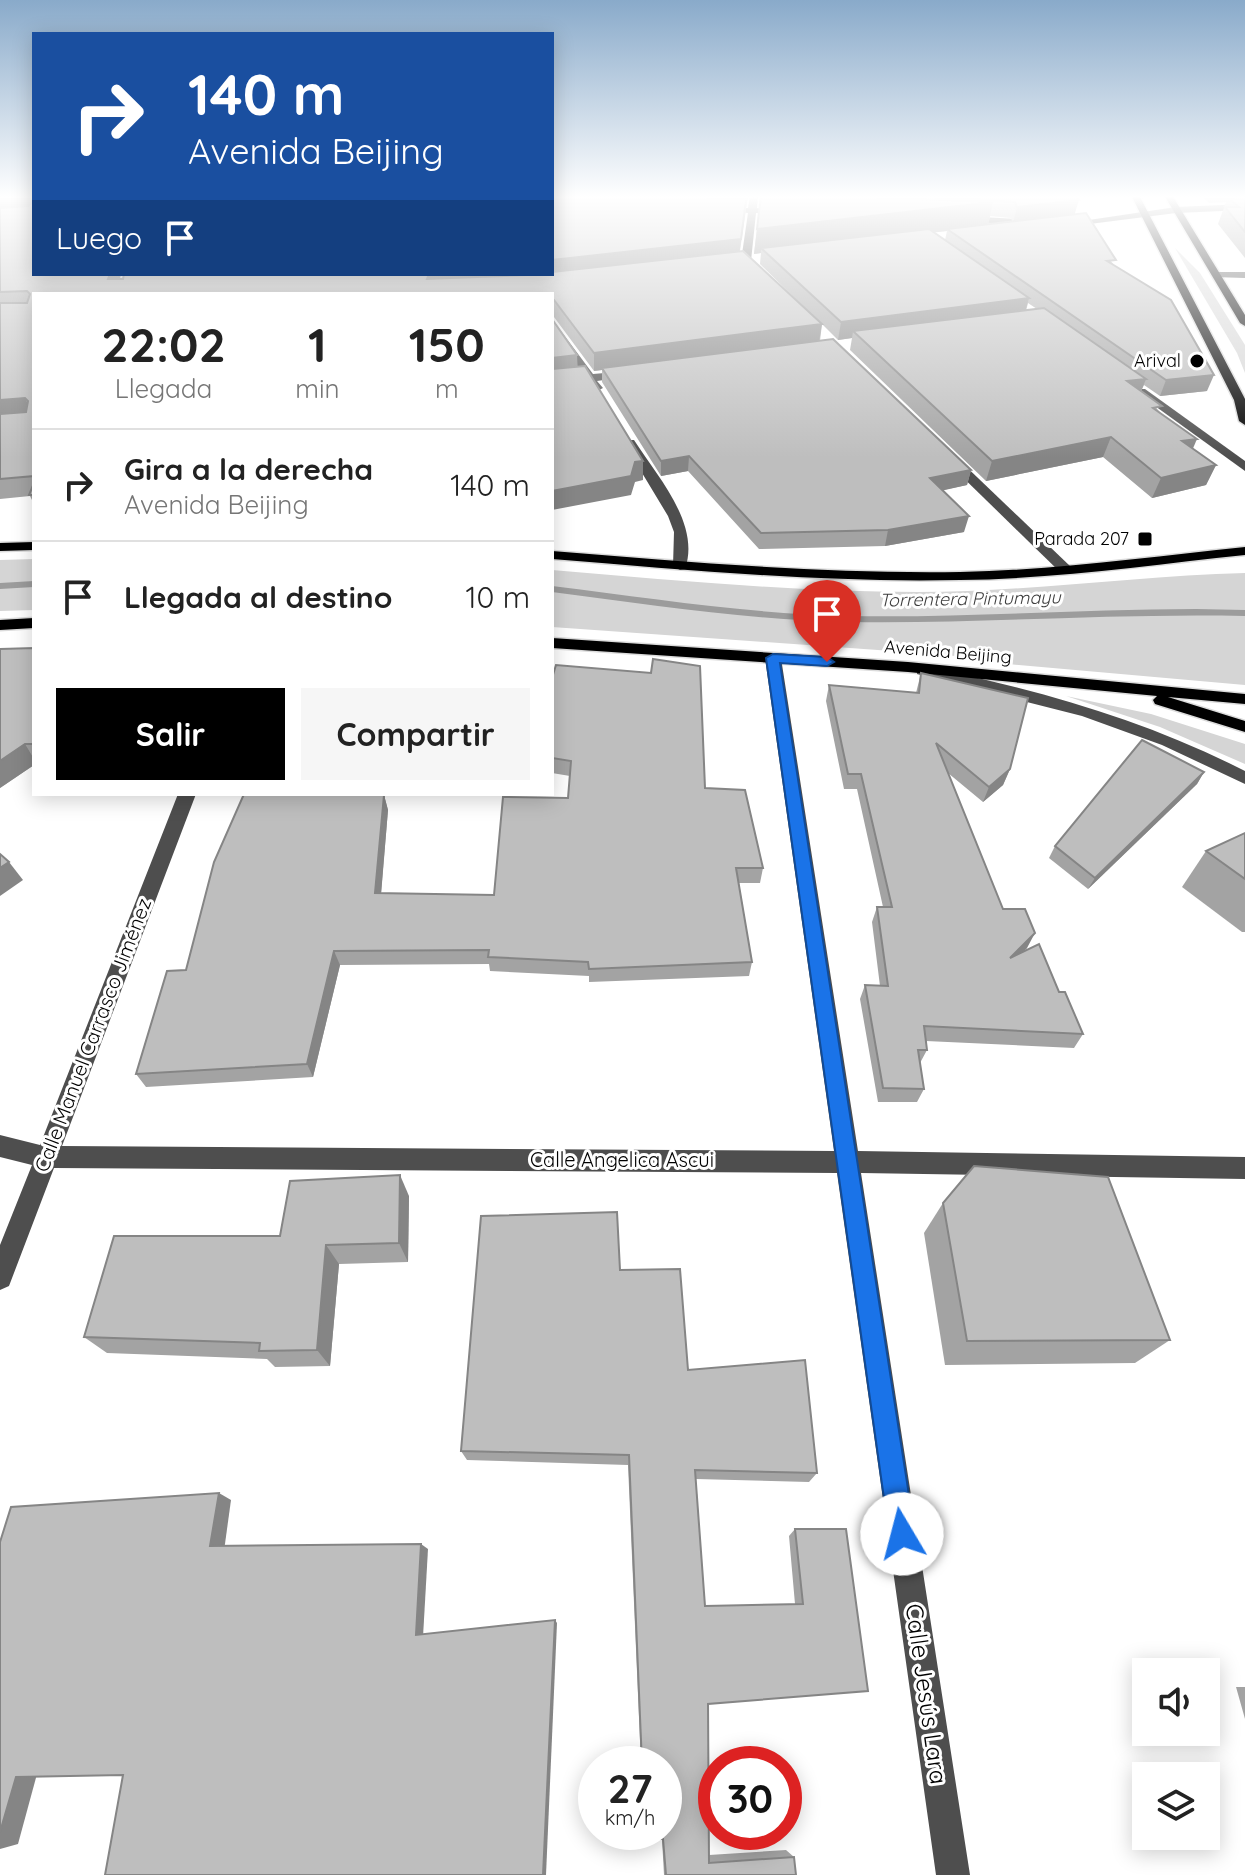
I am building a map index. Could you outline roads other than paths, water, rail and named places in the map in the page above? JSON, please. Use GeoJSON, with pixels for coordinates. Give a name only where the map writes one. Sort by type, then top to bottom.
{"type":"FeatureCollection","features":[{"type":"Feature","properties":{"kind":"main road"},"geometry":{"type":"LineString","coordinates":[[1179,282],[1240,400],[1245,421]]}},
{"type":"Feature","properties":{"kind":"main road"},"geometry":{"type":"LineString","coordinates":[[1221,282],[1245,323]]}},
{"type":"Feature","properties":{"kind":"main road"},"geometry":{"type":"LineString","coordinates":[[0,547],[32,546]]}},
{"type":"Feature","properties":{"kind":"main road"},"geometry":{"type":"LineString","coordinates":[[554,555],[843,576],[962,576],[1066,570],[1245,551]]}},
{"type":"Feature","properties":{"kind":"main road"},"geometry":{"type":"LineString","coordinates":[[0,625],[32,623]]}},
{"type":"Feature","properties":{"kind":"main road","name":"Avenida Beijing"},"geometry":{"type":"LineString","coordinates":[[554,643],[908,667],[1245,699]]}},
{"type":"Feature","properties":{"kind":"main road"},"geometry":{"type":"LineString","coordinates":[[1127,689],[1245,727]]}},
{"type":"Feature","properties":{"kind":"street"},"geometry":{"type":"LineString","coordinates":[[554,325],[607,404]]}},
{"type":"Feature","properties":{"kind":"street"},"geometry":{"type":"LineString","coordinates":[[554,382],[637,373]]}},
{"type":"Feature","properties":{"kind":"street"},"geometry":{"type":"LineString","coordinates":[[1133,385],[1245,467]]}},
{"type":"Feature","properties":{"kind":"street"},"geometry":{"type":"LineString","coordinates":[[622,429],[675,516],[681,532],[680,566]]}},
{"type":"Feature","properties":{"kind":"street"},"geometry":{"type":"LineString","coordinates":[[939,448],[1066,570]]}},
{"type":"Feature","properties":{"kind":"street","name":"Calle Jesús Lara"},"geometry":{"type":"LineString","coordinates":[[773,658],[953,1875]]}},
{"type":"Feature","properties":{"kind":"street"},"geometry":{"type":"LineString","coordinates":[[908,667],[983,683],[1134,728],[1245,778]]}},
{"type":"Feature","properties":{"kind":"street","name":"Calle Manuel Carrasco Jiménez"},"geometry":{"type":"LineString","coordinates":[[0,1277],[186,796]]}},
{"type":"Feature","properties":{"kind":"street","name":"Calle Angelica Ascui"},"geometry":{"type":"LineString","coordinates":[[0,1146],[45,1157],[1245,1168]]}},
{"type":"Feature","properties":{"kind":"waterway","name":"Torrentera Pintumayu"},"geometry":{"type":"LineString","coordinates":[[0,586],[32,584]]}},
{"type":"Feature","properties":{"kind":"waterway","name":"Torrentera Pintumayu"},"geometry":{"type":"LineString","coordinates":[[554,589],[812,618],[1245,613]]}},
{"type":"Feature","properties":{"kind":"place","name":"Arival"},"geometry":{"type":"Point","coordinates":[1197,361]}},
{"type":"Feature","properties":{"kind":"place","name":"Parada 207"},"geometry":{"type":"Point","coordinates":[1145,539]}}]}
